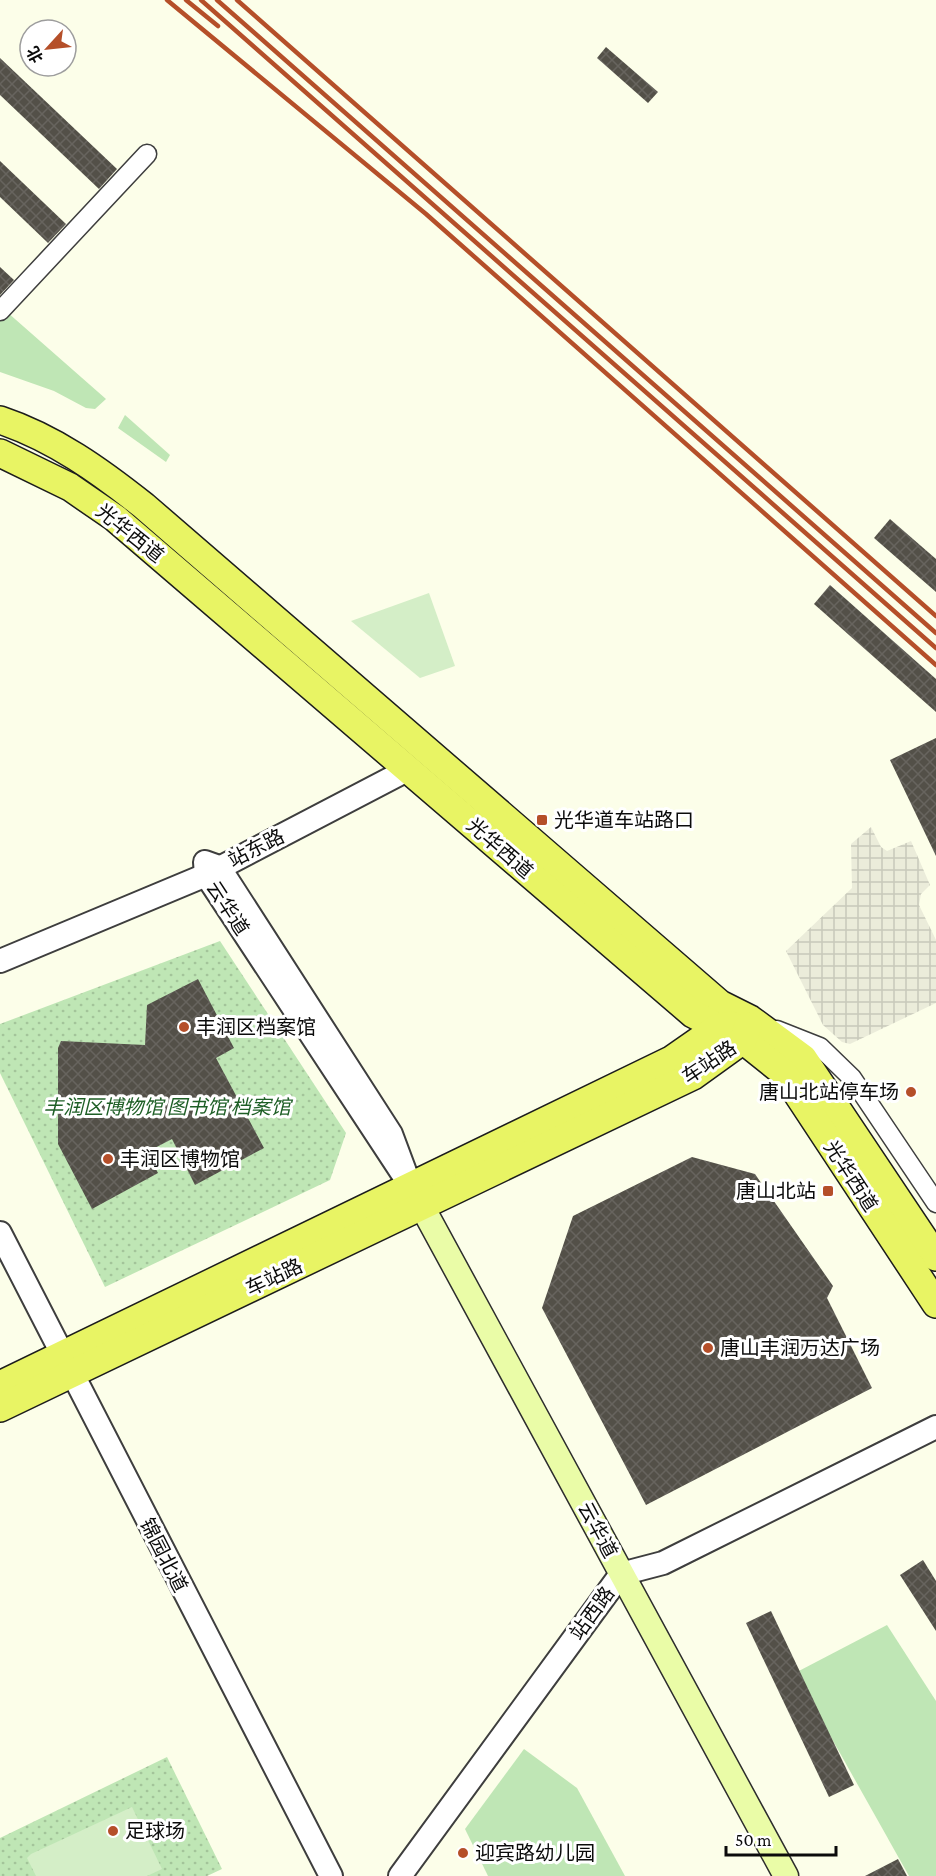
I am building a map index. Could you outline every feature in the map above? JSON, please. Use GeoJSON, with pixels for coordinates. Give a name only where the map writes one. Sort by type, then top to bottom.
{"type":"FeatureCollection","features":[{"type":"Feature","properties":{"kind":"main road","name":"光华西道"},"geometry":{"type":"LineString","coordinates":[[0,420],[20,427],[71,454],[111,480],[720,1004],[783,1072],[936,1304]]}},
{"type":"Feature","properties":{"kind":"main road","name":"光华西道"},"geometry":{"type":"LineString","coordinates":[[0,453],[70,487],[115,518],[693,1014],[717,1028],[746,1030],[803,1058],[936,1257]]}},
{"type":"Feature","properties":{"kind":"main road"},"geometry":{"type":"LineString","coordinates":[[392,720],[396,760]]}},
{"type":"Feature","properties":{"kind":"main road","name":"车站路"},"geometry":{"type":"LineString","coordinates":[[416,1196],[671,1060],[717,1028]]}},
{"type":"Feature","properties":{"kind":"main road","name":"车站路"},"geometry":{"type":"LineString","coordinates":[[0,1385],[66,1364],[416,1196],[693,1076],[746,1030]]}},
{"type":"Feature","properties":{"kind":"main road","name":"云华道"},"geometry":{"type":"LineString","coordinates":[[416,1196],[786,1876]]}},
{"type":"Feature","properties":{"kind":"main road","name":"车站路"},"geometry":{"type":"LineString","coordinates":[[0,1408],[66,1364]]}},
{"type":"Feature","properties":{"kind":"street"},"geometry":{"type":"LineString","coordinates":[[0,310],[147,154]]}},
{"type":"Feature","properties":{"kind":"street","name":"站东路"},"geometry":{"type":"LineString","coordinates":[[0,961],[210,868],[396,760]]}},
{"type":"Feature","properties":{"kind":"street","name":"站东路"},"geometry":{"type":"LineString","coordinates":[[0,947],[210,868]]}},
{"type":"Feature","properties":{"kind":"street","name":"云华道"},"geometry":{"type":"LineString","coordinates":[[210,868],[416,1196]]}},
{"type":"Feature","properties":{"kind":"street"},"geometry":{"type":"LineString","coordinates":[[746,1030],[820,1047],[852,1078],[936,1203]]}},
{"type":"Feature","properties":{"kind":"street","name":"锦园北道"},"geometry":{"type":"LineString","coordinates":[[0,1233],[331,1876]]}},
{"type":"Feature","properties":{"kind":"street","name":"站西路"},"geometry":{"type":"LineString","coordinates":[[400,1876],[621,1574],[663,1563],[936,1427]]}},
{"type":"Feature","properties":{"kind":"green space"},"geometry":{"type":"Polygon","coordinates":[[[7,312],[106,399],[95,409],[86,408],[54,391],[0,372],[0,320],[7,312]]]}},
{"type":"Feature","properties":{"kind":"green space"},"geometry":{"type":"Polygon","coordinates":[[[125,415],[170,455],[166,462],[118,428],[125,415]]]}},
{"type":"Feature","properties":{"kind":"green space"},"geometry":{"type":"Polygon","coordinates":[[[429,593],[455,666],[420,678],[351,621],[429,593]]]}},
{"type":"Feature","properties":{"kind":"green space","name":"丰润区博物馆 图书馆 档案馆"},"geometry":{"type":"Polygon","coordinates":[[[220,941],[346,1133],[330,1180],[105,1287],[0,1073],[0,1024],[220,941]]]}},
{"type":"Feature","properties":{"kind":"green space"},"geometry":{"type":"Polygon","coordinates":[[[887,1625],[936,1701],[936,1876],[909,1876],[795,1673],[887,1625]]]}},
{"type":"Feature","properties":{"kind":"green space"},"geometry":{"type":"Polygon","coordinates":[[[524,1749],[577,1788],[625,1876],[488,1876],[465,1829],[524,1749]]]}},
{"type":"Feature","properties":{"kind":"green space"},"geometry":{"type":"Polygon","coordinates":[[[167,1757],[222,1869],[207,1876],[0,1876],[0,1838],[167,1757]]]}},
{"type":"Feature","properties":{"kind":"green space","name":"足球场"},"geometry":{"type":"Polygon","coordinates":[[[132,1807],[162,1869],[147,1876],[36,1876],[27,1858],[31,1854],[132,1807]]]}},
{"type":"Feature","properties":{"kind":"shaded area"},"geometry":{"type":"Polygon","coordinates":[[[871,827],[881,847],[887,851],[911,841],[930,885],[921,894],[919,905],[936,940],[936,1003],[850,1044],[842,1042],[823,1025],[786,951],[852,888],[851,844],[871,827]]]}},
{"type":"Feature","properties":{"kind":"building"},"geometry":{"type":"Polygon","coordinates":[[[606,47],[658,92],[648,103],[597,58],[606,47]]]}},
{"type":"Feature","properties":{"kind":"building"},"geometry":{"type":"Polygon","coordinates":[[[0,58],[18,75],[18,78],[21,78],[117,169],[99,189],[0,95],[0,58]]]}},
{"type":"Feature","properties":{"kind":"building"},"geometry":{"type":"Polygon","coordinates":[[[0,161],[66,224],[48,243],[0,197],[0,161]]]}},
{"type":"Feature","properties":{"kind":"building"},"geometry":{"type":"Polygon","coordinates":[[[0,267],[14,280],[0,295],[0,267]]]}},
{"type":"Feature","properties":{"kind":"building"},"geometry":{"type":"Polygon","coordinates":[[[890,519],[936,559],[936,592],[874,538],[890,519]]]}},
{"type":"Feature","properties":{"kind":"building"},"geometry":{"type":"Polygon","coordinates":[[[830,585],[936,679],[936,712],[814,604],[830,585]]]}},
{"type":"Feature","properties":{"kind":"building"},"geometry":{"type":"Polygon","coordinates":[[[936,738],[936,856],[890,760],[936,738]]]}},
{"type":"Feature","properties":{"kind":"building"},"geometry":{"type":"Polygon","coordinates":[[[198,979],[234,1048],[216,1058],[264,1148],[195,1185],[172,1139],[147,1152],[158,1173],[92,1209],[58,1144],[58,1048],[61,1041],[145,1045],[147,1005],[198,979]]]}},
{"type":"Feature","properties":{"kind":"building","name":"唐山丰润万达广场"},"geometry":{"type":"Polygon","coordinates":[[[692,1157],[755,1174],[833,1286],[827,1298],[872,1388],[646,1505],[542,1308],[573,1216],[692,1157]]]}},
{"type":"Feature","properties":{"kind":"building"},"geometry":{"type":"Polygon","coordinates":[[[923,1560],[936,1581],[936,1631],[900,1575],[923,1560]]]}},
{"type":"Feature","properties":{"kind":"building"},"geometry":{"type":"Polygon","coordinates":[[[771,1611],[854,1785],[829,1797],[746,1623],[771,1611]]]}},
{"type":"Feature","properties":{"kind":"building"},"geometry":{"type":"Polygon","coordinates":[[[898,1859],[907,1876],[865,1876],[898,1859]]]}},
{"type":"Feature","properties":{"kind":"railway"},"geometry":{"type":"LineString","coordinates":[[167,0],[426,214],[936,665]]}},
{"type":"Feature","properties":{"kind":"railway"},"geometry":{"type":"LineString","coordinates":[[186,0],[218,26]]}},
{"type":"Feature","properties":{"kind":"railway"},"geometry":{"type":"LineString","coordinates":[[201,0],[936,648]]}},
{"type":"Feature","properties":{"kind":"railway"},"geometry":{"type":"LineString","coordinates":[[217,0],[936,633]]}},
{"type":"Feature","properties":{"kind":"railway"},"geometry":{"type":"LineString","coordinates":[[237,0],[936,616]]}},
{"type":"Feature","properties":{"kind":"place","name":"光华道车站路口"},"geometry":{"type":"Point","coordinates":[542,820]}},
{"type":"Feature","properties":{"kind":"place","name":"丰润区档案馆"},"geometry":{"type":"Point","coordinates":[184,1027]}},
{"type":"Feature","properties":{"kind":"place","name":"唐山北站停车场"},"geometry":{"type":"Point","coordinates":[911,1092]}},
{"type":"Feature","properties":{"kind":"place","name":"丰润区博物馆"},"geometry":{"type":"Point","coordinates":[108,1159]}},
{"type":"Feature","properties":{"kind":"place","name":"唐山北站"},"geometry":{"type":"Point","coordinates":[828,1191]}},
{"type":"Feature","properties":{"kind":"place","name":"唐山丰润万达广场"},"geometry":{"type":"Point","coordinates":[708,1348]}},
{"type":"Feature","properties":{"kind":"place","name":"足球场"},"geometry":{"type":"Point","coordinates":[113,1831]}},
{"type":"Feature","properties":{"kind":"place","name":"迎宾路幼儿园"},"geometry":{"type":"Point","coordinates":[463,1853]}}]}
